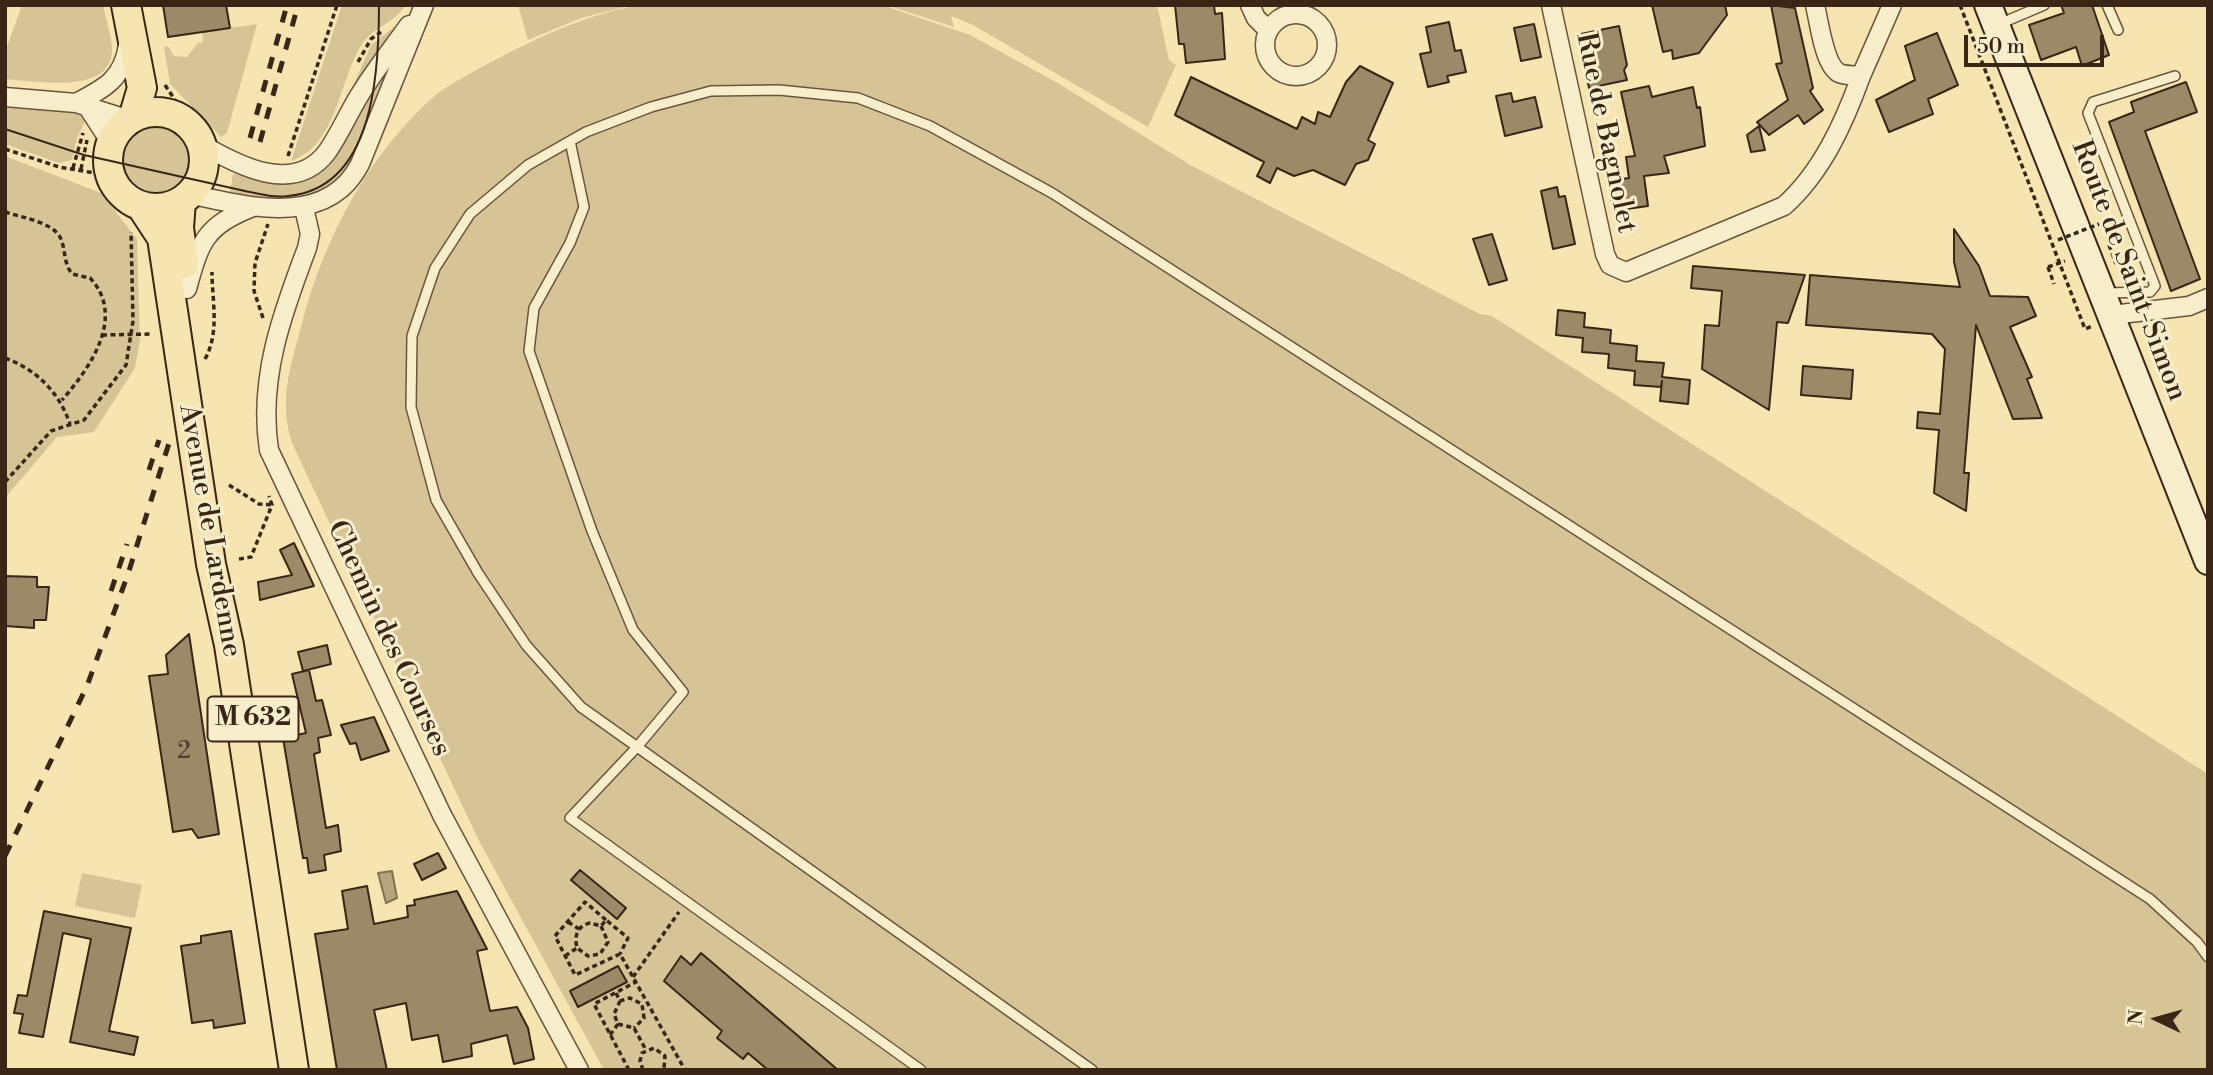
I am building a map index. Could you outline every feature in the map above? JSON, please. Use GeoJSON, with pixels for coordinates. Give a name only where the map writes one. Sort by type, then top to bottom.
{"type":"FeatureCollection","features":[{"type":"Feature","properties":{"kind":"main road"},"geometry":{"type":"LineString","coordinates":[[143,5],[155,80],[166,114]]}},
{"type":"Feature","properties":{"kind":"main road","name":"Route de Saint-Simon"},"geometry":{"type":"LineString","coordinates":[[1992,15],[2208,561]]}},
{"type":"Feature","properties":{"kind":"main road"},"geometry":{"type":"LineString","coordinates":[[128,18],[142,88],[132,119]]}},
{"type":"Feature","properties":{"kind":"main road"},"geometry":{"type":"LineString","coordinates":[[149,113],[166,114],[191,128],[201,144],[202,171],[185,197],[136,216],[116,186],[99,141],[132,119],[149,113]]}},
{"type":"Feature","properties":{"kind":"main road","name":"Avenue de Lardenne"},"geometry":{"type":"LineString","coordinates":[[185,197],[179,228],[187,289],[192,375],[211,564],[233,670],[294,1070]]}},
{"type":"Feature","properties":{"kind":"main road","name":"Avenue de Lardenne"},"geometry":{"type":"LineString","coordinates":[[136,216],[163,238],[192,375],[307,1070]]}},
{"type":"Feature","properties":{"kind":"street"},"geometry":{"type":"LineString","coordinates":[[201,144],[247,168],[280,175],[299,172],[316,162],[327,152],[368,81],[423,5]]}},
{"type":"Feature","properties":{"kind":"street"},"geometry":{"type":"LineString","coordinates":[[185,197],[253,207],[304,208],[341,190],[352,179],[423,5]]}},
{"type":"Feature","properties":{"kind":"street"},"geometry":{"type":"LineString","coordinates":[[1250,5],[1255,18],[1269,30]]}},
{"type":"Feature","properties":{"kind":"street","name":"Rue de Bagnolet"},"geometry":{"type":"LineString","coordinates":[[1551,5],[1605,254],[1610,265],[1626,272],[1784,206],[1804,188],[1838,131],[1861,76]]}},
{"type":"Feature","properties":{"kind":"street"},"geometry":{"type":"LineString","coordinates":[[1815,5],[1824,47],[1832,66],[1839,73],[1861,76],[1892,5]]}},
{"type":"Feature","properties":{"kind":"street"},"geometry":{"type":"LineString","coordinates":[[84,112],[121,72],[128,18]]}},
{"type":"Feature","properties":{"kind":"street"},"geometry":{"type":"LineString","coordinates":[[5,97],[132,119]]}},
{"type":"Feature","properties":{"kind":"street"},"geometry":{"type":"LineString","coordinates":[[84,112],[99,141]]}},
{"type":"Feature","properties":{"kind":"street"},"geometry":{"type":"LineString","coordinates":[[187,289],[196,257],[208,233],[220,222],[253,207]]}},
{"type":"Feature","properties":{"kind":"street","name":"Chemin des Courses"},"geometry":{"type":"LineString","coordinates":[[304,208],[310,234],[278,327],[265,394],[264,422],[269,450],[442,815],[579,1070]]}},
{"type":"Feature","properties":{"kind":"street"},"geometry":{"type":"LineString","coordinates":[[2107,304],[2189,306],[2208,298]]}},
{"type":"Feature","properties":{"kind":"lane"},"geometry":{"type":"LineString","coordinates":[[1992,15],[2044,5]]}},
{"type":"Feature","properties":{"kind":"lane"},"geometry":{"type":"LineString","coordinates":[[2107,5],[2118,30]]}},
{"type":"Feature","properties":{"kind":"lane"},"geometry":{"type":"LineString","coordinates":[[2107,304],[2133,293],[2150,292],[2155,286],[2088,113],[2093,102],[2175,76]]}},
{"type":"Feature","properties":{"kind":"lane"},"geometry":{"type":"LineString","coordinates":[[1092,1070],[581,708],[526,645],[478,573],[436,500],[411,407],[412,337],[435,268],[470,214],[528,165],[570,141],[651,107],[711,91],[779,90],[858,98],[930,126],[1052,193],[2150,899],[2197,942],[2208,957]]}},
{"type":"Feature","properties":{"kind":"lane"},"geometry":{"type":"LineString","coordinates":[[570,141],[584,207],[569,243],[534,308],[528,351],[592,531],[634,631],[683,692],[637,747],[570,818],[921,1070]]}},
{"type":"Feature","properties":{"kind":"path"},"geometry":{"type":"LineString","coordinates":[[287,160],[337,5]]}},
{"type":"Feature","properties":{"kind":"path"},"geometry":{"type":"LineString","coordinates":[[1961,5],[2085,329],[2107,304]]}},
{"type":"Feature","properties":{"kind":"path"},"geometry":{"type":"LineString","coordinates":[[162,84],[228,152],[226,158]]}},
{"type":"Feature","properties":{"kind":"path"},"geometry":{"type":"LineString","coordinates":[[73,169],[84,112]]}},
{"type":"Feature","properties":{"kind":"path"},"geometry":{"type":"LineString","coordinates":[[5,149],[59,167],[81,169],[99,141]]}},
{"type":"Feature","properties":{"kind":"path"},"geometry":{"type":"LineString","coordinates":[[5,212],[53,229],[61,238],[63,257],[72,274],[90,278],[105,299],[107,313],[102,335],[77,382],[62,400]]}},
{"type":"Feature","properties":{"kind":"path"},"geometry":{"type":"LineString","coordinates":[[5,482],[51,431],[84,419],[126,365],[136,216]]}},
{"type":"Feature","properties":{"kind":"path"},"geometry":{"type":"LineString","coordinates":[[2058,240],[2099,224]]}},
{"type":"Feature","properties":{"kind":"path"},"geometry":{"type":"LineString","coordinates":[[2115,258],[2117,272],[2133,293]]}},
{"type":"Feature","properties":{"kind":"path"},"geometry":{"type":"LineString","coordinates":[[2054,284],[2048,267],[2065,261]]}},
{"type":"Feature","properties":{"kind":"path"},"geometry":{"type":"LineString","coordinates":[[192,375],[213,340],[216,307],[212,264]]}},
{"type":"Feature","properties":{"kind":"path"},"geometry":{"type":"LineString","coordinates":[[2067,282],[2071,275]]}},
{"type":"Feature","properties":{"kind":"path"},"geometry":{"type":"LineString","coordinates":[[102,335],[161,333]]}},
{"type":"Feature","properties":{"kind":"path"},"geometry":{"type":"LineString","coordinates":[[5,358],[37,374],[62,400],[70,424]]}},
{"type":"Feature","properties":{"kind":"path"},"geometry":{"type":"LineString","coordinates":[[229,485],[260,504],[281,505]]}},
{"type":"Feature","properties":{"kind":"path"},"geometry":{"type":"LineString","coordinates":[[239,559],[251,558],[272,505]]}},
{"type":"Feature","properties":{"kind":"path"},"geometry":{"type":"LineString","coordinates":[[585,902],[606,920],[628,938],[620,954],[575,975],[555,936],[585,902]]}},
{"type":"Feature","properties":{"kind":"path"},"geometry":{"type":"LineString","coordinates":[[633,977],[686,902]]}},
{"type":"Feature","properties":{"kind":"path"},"geometry":{"type":"LineString","coordinates":[[601,926],[606,920]]}},
{"type":"Feature","properties":{"kind":"path"},"geometry":{"type":"LineString","coordinates":[[568,922],[579,929]]}},
{"type":"Feature","properties":{"kind":"path"},"geometry":{"type":"LineString","coordinates":[[590,923],[601,926],[608,942],[600,954],[589,956],[577,948],[575,937],[579,929],[590,923]]}},
{"type":"Feature","properties":{"kind":"path"},"geometry":{"type":"LineString","coordinates":[[565,956],[577,948]]}},
{"type":"Feature","properties":{"kind":"path"},"geometry":{"type":"LineString","coordinates":[[600,954],[603,961]]}},
{"type":"Feature","properties":{"kind":"path"},"geometry":{"type":"LineString","coordinates":[[620,954],[685,1070]]}},
{"type":"Feature","properties":{"kind":"path"},"geometry":{"type":"LineString","coordinates":[[629,1070],[594,1004],[636,982]]}},
{"type":"Feature","properties":{"kind":"path"},"geometry":{"type":"LineString","coordinates":[[616,993],[620,1001]]}},
{"type":"Feature","properties":{"kind":"path"},"geometry":{"type":"LineString","coordinates":[[618,1024],[634,1028],[642,1023],[645,1009],[635,999],[620,1001]]}},
{"type":"Feature","properties":{"kind":"path"},"geometry":{"type":"LineString","coordinates":[[618,1024],[614,1014],[620,1001]]}},
{"type":"Feature","properties":{"kind":"path"},"geometry":{"type":"LineString","coordinates":[[610,1035],[618,1024]]}},
{"type":"Feature","properties":{"kind":"path"},"geometry":{"type":"LineString","coordinates":[[634,1028],[646,1050]]}},
{"type":"Feature","properties":{"kind":"path"},"geometry":{"type":"LineString","coordinates":[[643,1070],[640,1058],[646,1050],[654,1048],[663,1052],[665,1069]]}},
{"type":"Feature","properties":{"kind":"shaded area"},"geometry":{"type":"Polygon","coordinates":[[[22,5],[103,5],[112,48],[109,63],[100,73],[70,82],[5,79],[5,52],[22,5]]]}},
{"type":"Feature","properties":{"kind":"shaded area"},"geometry":{"type":"Polygon","coordinates":[[[342,5],[405,5],[396,16],[372,33],[362,44],[328,127],[306,153],[291,161],[342,5]]]}},
{"type":"Feature","properties":{"kind":"shaded area"},"geometry":{"type":"Polygon","coordinates":[[[518,5],[632,5],[581,18],[528,40],[518,5]]]}},
{"type":"Feature","properties":{"kind":"shaded area"},"geometry":{"type":"Polygon","coordinates":[[[638,5],[882,5],[970,35],[1056,82],[1192,166],[1480,314],[1492,316],[2208,774],[2208,1070],[604,1070],[478,839],[292,443],[286,397],[290,368],[311,292],[335,231],[367,174],[407,123],[441,91],[499,58],[576,23],[638,5]]]}},
{"type":"Feature","properties":{"kind":"shaded area"},"geometry":{"type":"Polygon","coordinates":[[[886,5],[1157,5],[1169,60],[1176,65],[1148,127],[973,25],[951,16],[954,27],[886,5]]]}},
{"type":"Feature","properties":{"kind":"shaded area"},"geometry":{"type":"Polygon","coordinates":[[[408,16],[344,107],[371,45],[408,16]]]}},
{"type":"Feature","properties":{"kind":"shaded area"},"geometry":{"type":"Polygon","coordinates":[[[257,24],[227,133],[221,137],[170,84],[164,47],[168,46],[174,56],[187,57],[198,43],[203,42],[202,32],[257,24]]]}},
{"type":"Feature","properties":{"kind":"shaded area"},"geometry":{"type":"Polygon","coordinates":[[[405,38],[374,121],[360,148],[343,171],[323,189],[298,200],[267,201],[230,192],[233,174],[286,181],[345,135],[405,38]]]}},
{"type":"Feature","properties":{"kind":"shaded area"},"geometry":{"type":"Polygon","coordinates":[[[5,106],[69,110],[86,119],[77,138],[72,160],[59,163],[5,144],[5,106]]]}},
{"type":"Feature","properties":{"kind":"shaded area"},"geometry":{"type":"Polygon","coordinates":[[[149,125],[163,125],[175,130],[185,140],[190,159],[185,178],[175,188],[163,193],[149,193],[137,188],[127,178],[122,166],[122,152],[127,140],[137,130],[149,125]]]}},
{"type":"Feature","properties":{"kind":"shaded area"},"geometry":{"type":"Polygon","coordinates":[[[5,156],[101,193],[137,239],[140,340],[135,368],[94,432],[57,437],[5,498],[5,156]]]}},
{"type":"Feature","properties":{"kind":"shaded area"},"geometry":{"type":"Polygon","coordinates":[[[392,871],[397,898],[386,903],[378,873],[392,871]]]}},
{"type":"Feature","properties":{"kind":"shaded area"},"geometry":{"type":"Polygon","coordinates":[[[82,873],[142,885],[135,918],[75,906],[82,873]]]}},
{"type":"Feature","properties":{"kind":"building"},"geometry":{"type":"Polygon","coordinates":[[[163,5],[226,5],[230,28],[168,37],[163,5]]]}},
{"type":"Feature","properties":{"kind":"building"},"geometry":{"type":"Polygon","coordinates":[[[1175,5],[1214,5],[1215,14],[1222,13],[1225,59],[1186,63],[1184,44],[1179,44],[1175,5]]]}},
{"type":"Feature","properties":{"kind":"building"},"geometry":{"type":"Polygon","coordinates":[[[1652,5],[1725,5],[1727,15],[1699,53],[1673,59],[1672,50],[1663,52],[1652,5]]]}},
{"type":"Feature","properties":{"kind":"building"},"geometry":{"type":"Polygon","coordinates":[[[1771,5],[1795,8],[1813,88],[1810,91],[1823,110],[1804,124],[1798,115],[1769,135],[1757,122],[1788,100],[1776,64],[1782,63],[1771,5]]]}},
{"type":"Feature","properties":{"kind":"building"},"geometry":{"type":"Polygon","coordinates":[[[2061,5],[2092,5],[2109,55],[2082,66],[2076,47],[2041,60],[2029,25],[2064,13],[2061,5]]]}},
{"type":"Feature","properties":{"kind":"building"},"geometry":{"type":"Polygon","coordinates":[[[1449,22],[1455,51],[1461,50],[1466,72],[1447,76],[1449,82],[1428,87],[1420,54],[1431,52],[1426,27],[1449,22]]]}},
{"type":"Feature","properties":{"kind":"building"},"geometry":{"type":"Polygon","coordinates":[[[1534,24],[1541,57],[1521,61],[1514,28],[1534,24]]]}},
{"type":"Feature","properties":{"kind":"building"},"geometry":{"type":"Polygon","coordinates":[[[1619,26],[1627,65],[1624,70],[1627,80],[1589,88],[1580,44],[1583,43],[1581,34],[1619,26]]]}},
{"type":"Feature","properties":{"kind":"building"},"geometry":{"type":"Polygon","coordinates":[[[1937,33],[1958,85],[1928,99],[1933,114],[1889,132],[1876,100],[1915,80],[1905,46],[1937,33]]]}},
{"type":"Feature","properties":{"kind":"building"},"geometry":{"type":"Polygon","coordinates":[[[1360,66],[1393,83],[1368,140],[1375,144],[1368,160],[1356,164],[1345,185],[1313,170],[1294,176],[1277,168],[1270,183],[1257,176],[1264,162],[1175,115],[1191,77],[1297,129],[1302,117],[1315,124],[1318,112],[1330,117],[1346,82],[1360,66]]]}},
{"type":"Feature","properties":{"kind":"building"},"geometry":{"type":"Polygon","coordinates":[[[2186,82],[2197,112],[2145,131],[2200,279],[2171,291],[2109,122],[2134,112],[2131,102],[2186,82]]]}},
{"type":"Feature","properties":{"kind":"building"},"geometry":{"type":"Polygon","coordinates":[[[1649,86],[1652,97],[1693,87],[1697,108],[1700,107],[1705,146],[1664,156],[1669,173],[1644,176],[1648,206],[1613,211],[1609,181],[1629,178],[1626,157],[1635,156],[1621,92],[1649,86]]]}},
{"type":"Feature","properties":{"kind":"building"},"geometry":{"type":"Polygon","coordinates":[[[1511,93],[1513,102],[1535,97],[1542,127],[1505,136],[1496,96],[1511,93]]]}},
{"type":"Feature","properties":{"kind":"building"},"geometry":{"type":"Polygon","coordinates":[[[1759,126],[1765,150],[1751,152],[1747,135],[1759,126]]]}},
{"type":"Feature","properties":{"kind":"building"},"geometry":{"type":"Polygon","coordinates":[[[1557,187],[1559,197],[1565,196],[1575,244],[1553,249],[1541,191],[1557,187]]]}},
{"type":"Feature","properties":{"kind":"building"},"geometry":{"type":"Polygon","coordinates":[[[1954,229],[1979,266],[1990,296],[2028,297],[2036,316],[2010,327],[2032,377],[2027,379],[2042,418],[2013,419],[1976,325],[1964,473],[1969,473],[1966,511],[1934,493],[1939,430],[1917,428],[1918,412],[1940,414],[1945,349],[1932,334],[1806,325],[1810,275],[1960,287],[1954,262],[1954,229]]]}},
{"type":"Feature","properties":{"kind":"building"},"geometry":{"type":"Polygon","coordinates":[[[1492,234],[1507,280],[1489,285],[1473,239],[1492,234]]]}},
{"type":"Feature","properties":{"kind":"building"},"geometry":{"type":"Polygon","coordinates":[[[1693,266],[1805,275],[1788,323],[1777,322],[1769,410],[1702,369],[1705,325],[1719,326],[1722,291],[1691,288],[1693,266]]]}},
{"type":"Feature","properties":{"kind":"building"},"geometry":{"type":"Polygon","coordinates":[[[1558,310],[1585,313],[1584,327],[1611,330],[1610,343],[1637,346],[1636,361],[1664,363],[1662,377],[1690,380],[1688,404],[1660,401],[1662,381],[1661,387],[1634,385],[1635,371],[1608,368],[1609,354],[1582,352],[1583,338],[1556,335],[1558,310]]]}},
{"type":"Feature","properties":{"kind":"building"},"geometry":{"type":"Polygon","coordinates":[[[1803,366],[1853,370],[1851,399],[1801,395],[1803,366]]]}},
{"type":"Feature","properties":{"kind":"building"},"geometry":{"type":"Polygon","coordinates":[[[294,543],[314,586],[260,600],[258,582],[292,575],[280,550],[294,543]]]}},
{"type":"Feature","properties":{"kind":"building"},"geometry":{"type":"Polygon","coordinates":[[[5,576],[37,577],[37,587],[49,587],[46,620],[34,620],[34,628],[5,626],[5,576]]]}},
{"type":"Feature","properties":{"kind":"building"},"geometry":{"type":"Polygon","coordinates":[[[189,634],[219,834],[198,838],[192,829],[173,832],[149,676],[168,674],[166,655],[189,634]]]}},
{"type":"Feature","properties":{"kind":"building"},"geometry":{"type":"Polygon","coordinates":[[[327,645],[331,664],[303,671],[298,652],[327,645]]]}},
{"type":"Feature","properties":{"kind":"building"},"geometry":{"type":"Polygon","coordinates":[[[309,670],[316,701],[322,700],[331,735],[318,738],[320,752],[314,754],[326,828],[338,825],[341,851],[324,855],[326,870],[309,873],[307,858],[303,858],[283,738],[306,733],[292,674],[309,670]]]}},
{"type":"Feature","properties":{"kind":"building"},"geometry":{"type":"Polygon","coordinates":[[[374,717],[389,751],[361,760],[356,743],[350,744],[341,725],[374,717]]]}},
{"type":"Feature","properties":{"kind":"building"},"geometry":{"type":"Polygon","coordinates":[[[438,853],[446,868],[422,880],[414,864],[438,853]]]}},
{"type":"Feature","properties":{"kind":"building"},"geometry":{"type":"Polygon","coordinates":[[[580,870],[626,908],[617,919],[571,880],[580,870]]]}},
{"type":"Feature","properties":{"kind":"building"},"geometry":{"type":"Polygon","coordinates":[[[367,886],[374,924],[408,917],[407,906],[415,905],[414,900],[457,891],[487,949],[477,951],[490,1011],[517,1007],[528,1028],[534,1059],[514,1064],[507,1035],[471,1044],[472,1056],[443,1062],[438,1035],[412,1040],[406,1003],[374,1010],[387,1070],[337,1070],[315,934],[348,929],[342,891],[367,886]]]}},
{"type":"Feature","properties":{"kind":"building"},"geometry":{"type":"Polygon","coordinates":[[[44,911],[131,928],[109,1031],[138,1037],[134,1055],[70,1042],[91,939],[63,933],[43,1037],[19,1033],[23,1014],[14,1013],[18,995],[27,996],[44,911]]]}},
{"type":"Feature","properties":{"kind":"building"},"geometry":{"type":"Polygon","coordinates":[[[231,931],[245,1023],[214,1028],[213,1020],[192,1023],[181,946],[201,943],[201,936],[231,931]]]}},
{"type":"Feature","properties":{"kind":"building"},"geometry":{"type":"Polygon","coordinates":[[[701,953],[838,1070],[768,1070],[748,1053],[743,1059],[717,1038],[722,1031],[664,981],[681,956],[691,965],[701,953]]]}},
{"type":"Feature","properties":{"kind":"building"},"geometry":{"type":"Polygon","coordinates":[[[618,966],[627,982],[578,1007],[570,991],[618,966]]]}},
{"type":"Feature","properties":{"kind":"tram line"},"geometry":{"type":"LineString","coordinates":[[5,129],[84,155],[261,194],[288,196],[317,188],[339,172],[355,149],[366,122],[377,61],[379,5]]}},
{"type":"Feature","properties":{"kind":"railway"},"geometry":{"type":"LineString","coordinates":[[250,138],[287,5]]}},
{"type":"Feature","properties":{"kind":"railway"},"geometry":{"type":"LineString","coordinates":[[260,142],[298,5]]}},
{"type":"Feature","properties":{"kind":"railway"},"geometry":{"type":"LineString","coordinates":[[149,470],[159,440]]}},
{"type":"Feature","properties":{"kind":"railway"},"geometry":{"type":"LineString","coordinates":[[5,856],[87,686],[128,574],[169,443]]}},
{"type":"Feature","properties":{"kind":"railway"},"geometry":{"type":"LineString","coordinates":[[111,591],[127,544]]}}]}
